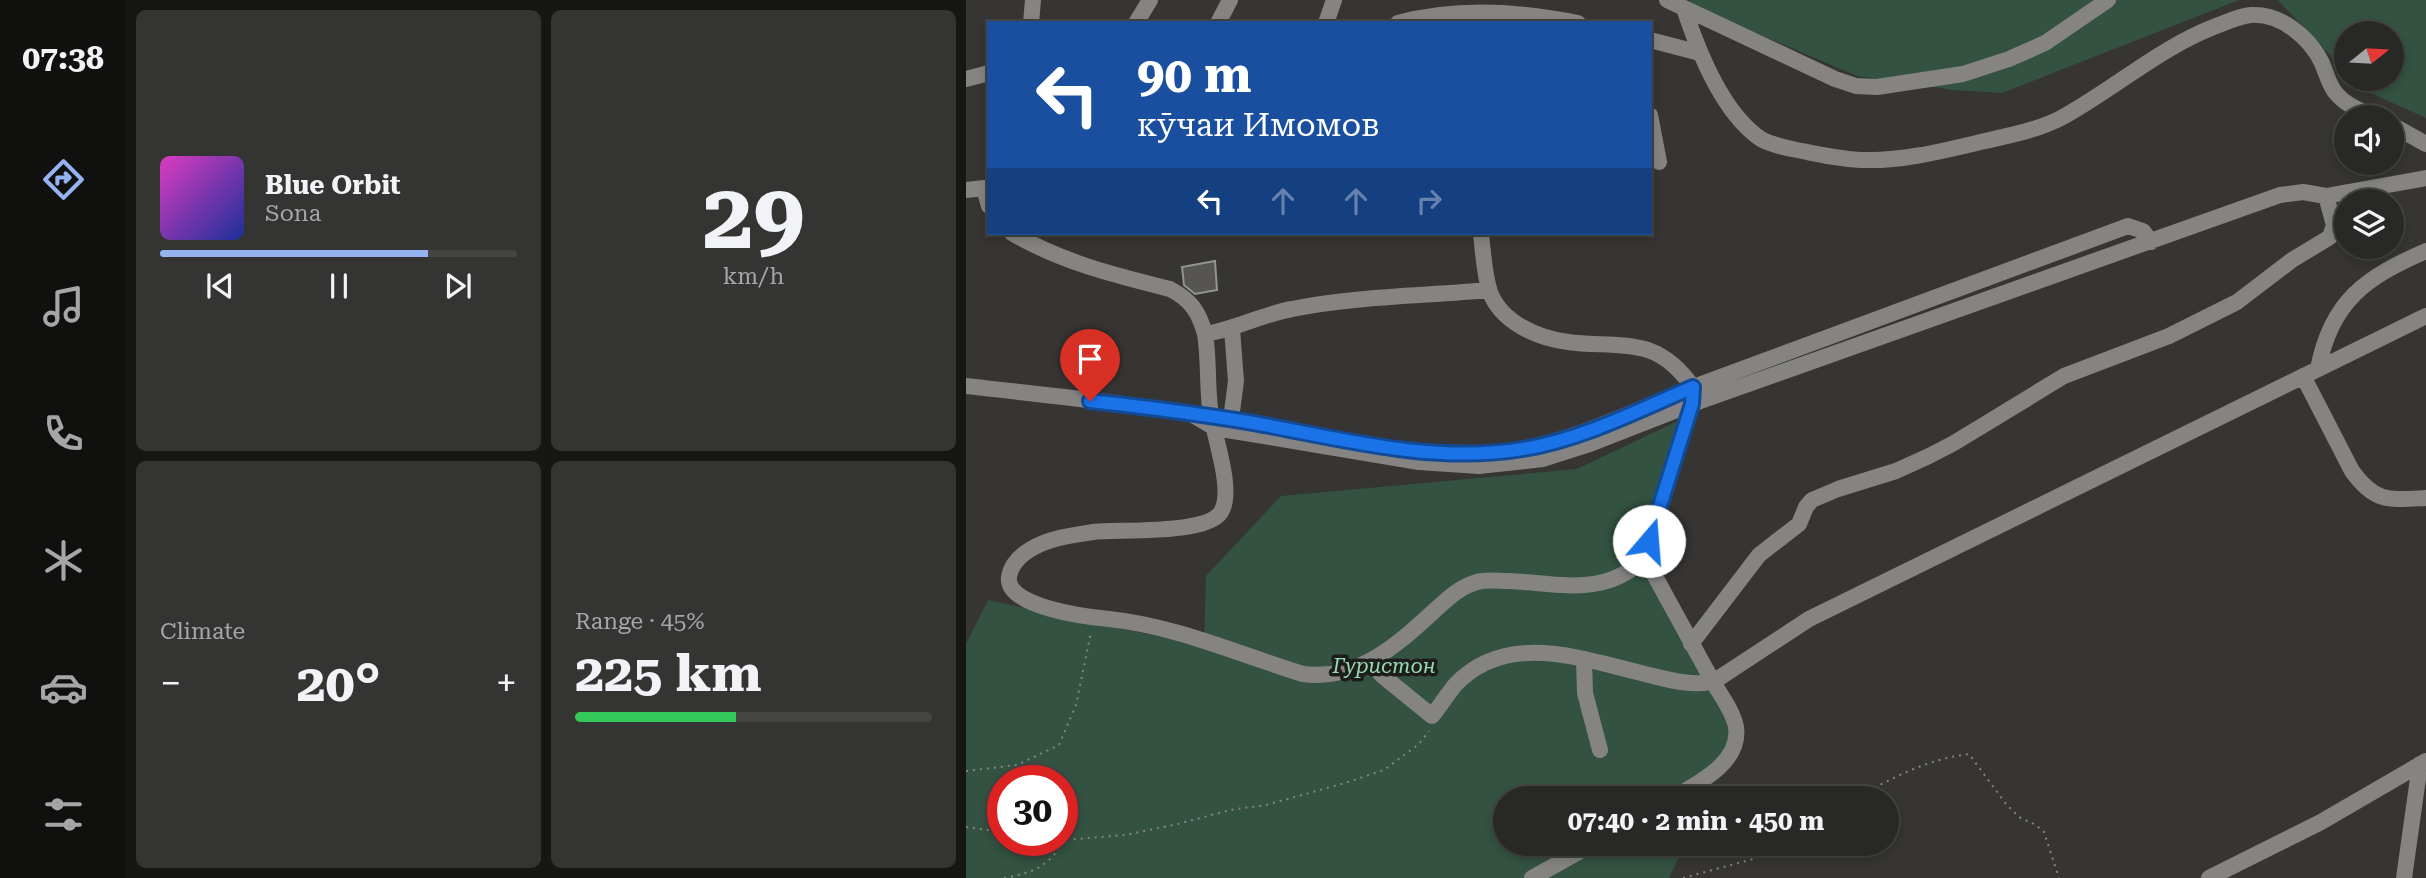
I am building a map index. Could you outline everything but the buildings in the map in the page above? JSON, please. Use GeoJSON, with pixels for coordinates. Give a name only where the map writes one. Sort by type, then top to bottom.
{"type":"FeatureCollection","features":[{"type":"Feature","properties":{"kind":"street"},"geometry":{"type":"LineString","coordinates":[[1031,21],[1033,0]]}},
{"type":"Feature","properties":{"kind":"street"},"geometry":{"type":"LineString","coordinates":[[1137,21],[1150,0]]}},
{"type":"Feature","properties":{"kind":"street"},"geometry":{"type":"LineString","coordinates":[[1219,21],[1230,0]]}},
{"type":"Feature","properties":{"kind":"street"},"geometry":{"type":"LineString","coordinates":[[1327,21],[1334,0]]}},
{"type":"Feature","properties":{"kind":"street"},"geometry":{"type":"LineString","coordinates":[[1677,3],[1835,79],[1856,86],[1877,87],[1963,74],[2009,59],[2045,43],[2108,0]]}},
{"type":"Feature","properties":{"kind":"street"},"geometry":{"type":"LineString","coordinates":[[1677,3],[1716,84],[1733,109],[1763,139],[1776,145],[1862,160],[1909,157],[1960,147],[2047,124],[2088,102],[2173,46],[2225,22],[2251,15],[2277,20],[2297,32],[2314,49],[2330,84],[2341,98],[2354,105]]}},
{"type":"Feature","properties":{"kind":"street"},"geometry":{"type":"LineString","coordinates":[[1408,21],[1503,12],[1568,21]]}},
{"type":"Feature","properties":{"kind":"street"},"geometry":{"type":"LineString","coordinates":[[1652,41],[1700,53]]}},
{"type":"Feature","properties":{"kind":"street"},"geometry":{"type":"LineString","coordinates":[[966,79],[987,74]]}},
{"type":"Feature","properties":{"kind":"street"},"geometry":{"type":"LineString","coordinates":[[1652,125],[1659,162]]}},
{"type":"Feature","properties":{"kind":"street"},"geometry":{"type":"LineString","coordinates":[[2404,132],[2426,144]]}},
{"type":"Feature","properties":{"kind":"street"},"geometry":{"type":"LineString","coordinates":[[966,386],[1193,415],[1213,423],[1395,459],[1462,466],[1496,465],[1559,455],[1692,404],[2280,195],[2304,192],[2326,195],[2426,178]]}},
{"type":"Feature","properties":{"kind":"street"},"geometry":{"type":"LineString","coordinates":[[966,190],[986,188]]}},
{"type":"Feature","properties":{"kind":"street"},"geometry":{"type":"LineString","coordinates":[[1691,644],[1759,555],[1799,524],[1812,500],[1896,471],[1929,456],[2064,376],[2169,336],[2237,302],[2292,260],[2330,237],[2334,225],[2326,195]]}},
{"type":"Feature","properties":{"kind":"street"},"geometry":{"type":"LineString","coordinates":[[1213,423],[1231,419],[1369,444],[1420,450],[1494,453],[1524,449],[1553,442],[1693,387],[2128,226],[2143,231],[2151,242]]}},
{"type":"Feature","properties":{"kind":"street"},"geometry":{"type":"LineString","coordinates":[[1015,235],[1078,265],[1170,289],[1183,295],[1194,306],[1205,334],[1213,423],[1223,466],[1225,500],[1223,511],[1217,517],[1188,527],[1092,532],[1048,541],[1025,553],[1013,567],[1009,583],[1012,591],[1033,604],[1178,632],[1314,676],[1341,673],[1370,663],[1404,638],[1448,598],[1468,585],[1486,581],[1591,585],[1621,577],[1646,558],[1692,404],[1693,387],[1674,365],[1650,351],[1631,346],[1566,342],[1535,334],[1516,323],[1499,310],[1489,290],[1481,235]]}},
{"type":"Feature","properties":{"kind":"street"},"geometry":{"type":"LineString","coordinates":[[2426,251],[2379,274],[2353,296],[2326,334],[2310,372],[2352,471],[2360,482],[2373,495],[2426,498]]}},
{"type":"Feature","properties":{"kind":"street"},"geometry":{"type":"LineString","coordinates":[[1205,334],[1232,329],[1283,311],[1334,302],[1489,290]]}},
{"type":"Feature","properties":{"kind":"street"},"geometry":{"type":"LineString","coordinates":[[1370,663],[1432,716],[1456,684],[1472,672],[1507,654],[1529,652],[1584,660],[1687,683],[1713,682],[1810,619],[2426,316]]}},
{"type":"Feature","properties":{"kind":"street"},"geometry":{"type":"LineString","coordinates":[[1231,419],[1236,382],[1232,329]]}},
{"type":"Feature","properties":{"kind":"street"},"geometry":{"type":"LineString","coordinates":[[1646,558],[1731,713],[1736,728],[1734,744],[1727,758],[1716,770],[1691,786]]}},
{"type":"Feature","properties":{"kind":"street"},"geometry":{"type":"LineString","coordinates":[[1584,660],[1585,693],[1600,750]]}},
{"type":"Feature","properties":{"kind":"street"},"geometry":{"type":"LineString","coordinates":[[2209,878],[2320,822],[2423,762]]}},
{"type":"Feature","properties":{"kind":"street"},"geometry":{"type":"LineString","coordinates":[[2404,878],[2423,762]]}},
{"type":"Feature","properties":{"kind":"street"},"geometry":{"type":"LineString","coordinates":[[1532,878],[1571,856]]}},
{"type":"Feature","properties":{"kind":"path"},"geometry":{"type":"LineString","coordinates":[[966,771],[1017,765],[1059,745],[1076,705],[1095,618]]}},
{"type":"Feature","properties":{"kind":"path"},"geometry":{"type":"LineString","coordinates":[[1078,839],[1125,835],[1230,810],[1266,806],[1384,770],[1419,744],[1430,730],[1432,716]]}},
{"type":"Feature","properties":{"kind":"path"},"geometry":{"type":"LineString","coordinates":[[1879,786],[1914,768],[1946,757],[1969,754],[2006,804],[2019,817],[2044,832],[2059,878]]}},
{"type":"Feature","properties":{"kind":"path"},"geometry":{"type":"LineString","coordinates":[[966,827],[987,830]]}},
{"type":"Feature","properties":{"kind":"path"},"geometry":{"type":"LineString","coordinates":[[1004,878],[1034,870],[1053,856]]}},
{"type":"Feature","properties":{"kind":"path"},"geometry":{"type":"LineString","coordinates":[[1683,878],[1758,856]]}},
{"type":"Feature","properties":{"kind":"green space"},"geometry":{"type":"Polygon","coordinates":[[[1691,0],[2239,0],[2002,93],[1953,90],[1857,76],[1686,3],[1691,0]]]}},
{"type":"Feature","properties":{"kind":"green space"},"geometry":{"type":"Polygon","coordinates":[[[2278,0],[2426,0],[2426,118],[2404,108],[2404,105],[2397,105],[2367,91],[2404,91],[2404,21],[2334,21],[2334,59],[2278,0]]]}},
{"type":"Feature","properties":{"kind":"green space","name":"Гуристон"},"geometry":{"type":"Polygon","coordinates":[[[1686,417],[1649,563],[1737,728],[1711,786],[1493,786],[1493,856],[1679,856],[1669,878],[966,878],[966,644],[988,600],[1204,646],[1206,576],[1281,496],[1577,469],[1686,417]]]}},
{"type":"Feature","properties":{"kind":"route"},"geometry":{"type":"LineString","coordinates":[[1090,401],[1231,419],[1369,444],[1420,450],[1494,453],[1553,442],[1620,418],[1693,387],[1692,404],[1649,541]]}}]}
